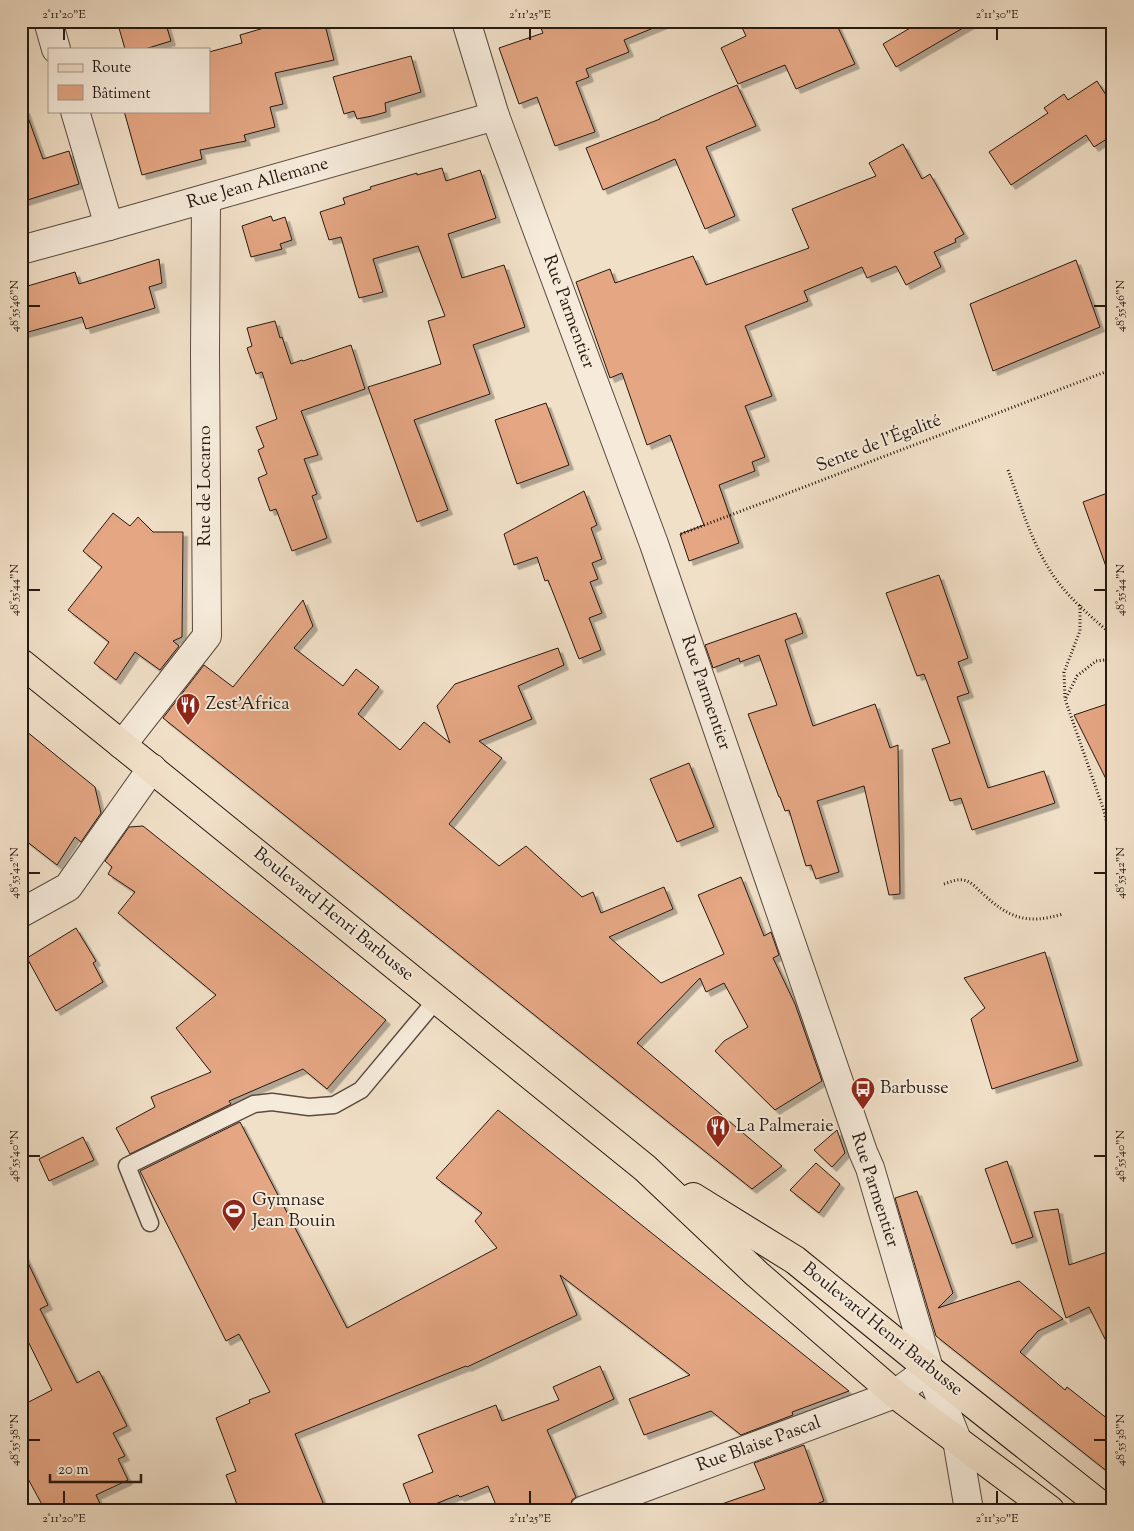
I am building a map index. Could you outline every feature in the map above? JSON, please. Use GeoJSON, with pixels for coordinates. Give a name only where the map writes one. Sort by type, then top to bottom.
{"type":"FeatureCollection","features":[{"type":"Feature","properties":{"kind":"main road","name":"Boulevard Henri Barbusse"},"geometry":{"type":"LineString","coordinates":[[21,663],[645,1168],[757,1274],[895,1394],[1050,1510]]}},
{"type":"Feature","properties":{"kind":"main road","name":"Boulevard Henri Barbusse"},"geometry":{"type":"LineString","coordinates":[[645,1168],[795,1260],[1106,1510]]}},
{"type":"Feature","properties":{"kind":"street"},"geometry":{"type":"LineString","coordinates":[[48,21],[56,48]]}},
{"type":"Feature","properties":{"kind":"street","name":"Rue Parmentier"},"geometry":{"type":"LineString","coordinates":[[466,21],[495,116],[654,544],[870,1168],[929,1369],[957,1440],[969,1510]]}},
{"type":"Feature","properties":{"kind":"street"},"geometry":{"type":"LineString","coordinates":[[75,112],[109,226]]}},
{"type":"Feature","properties":{"kind":"street","name":"Rue Jean Allemane"},"geometry":{"type":"LineString","coordinates":[[21,250],[495,116]]}},
{"type":"Feature","properties":{"kind":"street","name":"Rue de Locarno"},"geometry":{"type":"LineString","coordinates":[[122,744],[207,636],[206,199]]}},
{"type":"Feature","properties":{"kind":"street"},"geometry":{"type":"LineString","coordinates":[[21,913],[68,887],[152,768]]}},
{"type":"Feature","properties":{"kind":"street","name":"Rue Blaise Pascal"},"geometry":{"type":"LineString","coordinates":[[584,1510],[895,1394],[929,1369]]}},
{"type":"Feature","properties":{"kind":"lane"},"geometry":{"type":"LineString","coordinates":[[150,1223],[127,1166],[254,1104],[272,1102],[309,1107],[334,1105],[360,1090],[437,999]]}},
{"type":"Feature","properties":{"kind":"path","name":"Sente de l'Égalité"},"geometry":{"type":"LineString","coordinates":[[654,544],[1113,369]]}},
{"type":"Feature","properties":{"kind":"path"},"geometry":{"type":"LineString","coordinates":[[1008,470],[1042,558],[1058,583],[1113,636]]}},
{"type":"Feature","properties":{"kind":"path"},"geometry":{"type":"LineString","coordinates":[[1080,605],[1080,631],[1064,672],[1065,699],[1107,824]]}},
{"type":"Feature","properties":{"kind":"path"},"geometry":{"type":"LineString","coordinates":[[1065,699],[1077,676],[1096,661],[1113,659]]}},
{"type":"Feature","properties":{"kind":"path"},"geometry":{"type":"LineString","coordinates":[[944,884],[963,880],[972,883],[1002,910],[1022,919],[1046,919],[1063,914]]}},
{"type":"Feature","properties":{"kind":"building"},"geometry":{"type":"Polygon","coordinates":[[[117,21],[165,21],[171,41],[148,48],[125,48],[117,21]]]}},
{"type":"Feature","properties":{"kind":"building"},"geometry":{"type":"Polygon","coordinates":[[[288,21],[324,21],[334,60],[275,73],[283,104],[270,107],[275,127],[244,135],[246,141],[200,150],[202,159],[142,175],[124,112],[210,112],[210,52],[242,43],[240,35],[288,21]]]}},
{"type":"Feature","properties":{"kind":"building"},"geometry":{"type":"Polygon","coordinates":[[[538,21],[668,22],[624,40],[629,52],[586,69],[589,77],[576,82],[595,132],[555,146],[537,97],[519,104],[499,48],[543,33],[538,21]]]}},
{"type":"Feature","properties":{"kind":"building"},"geometry":{"type":"Polygon","coordinates":[[[739,21],[835,21],[855,64],[796,89],[785,65],[738,84],[721,48],[746,36],[739,21]]]}},
{"type":"Feature","properties":{"kind":"building"},"geometry":{"type":"Polygon","coordinates":[[[922,21],[975,21],[896,67],[883,44],[922,21]]]}},
{"type":"Feature","properties":{"kind":"building"},"geometry":{"type":"Polygon","coordinates":[[[411,56],[421,92],[385,103],[386,112],[372,116],[357,119],[354,111],[344,114],[333,77],[411,56]]]}},
{"type":"Feature","properties":{"kind":"building"},"geometry":{"type":"Polygon","coordinates":[[[1097,81],[1113,106],[1113,135],[1094,147],[1086,135],[1011,185],[989,152],[1048,113],[1044,108],[1064,94],[1068,100],[1097,81]]]}},
{"type":"Feature","properties":{"kind":"building"},"geometry":{"type":"Polygon","coordinates":[[[737,85],[756,126],[706,147],[735,216],[705,229],[675,159],[603,190],[586,148],[660,119],[737,85]]]}},
{"type":"Feature","properties":{"kind":"building"},"geometry":{"type":"Polygon","coordinates":[[[21,109],[25,109],[43,159],[69,151],[79,184],[21,202],[21,109]]]}},
{"type":"Feature","properties":{"kind":"building"},"geometry":{"type":"Polygon","coordinates":[[[903,144],[922,179],[930,174],[964,234],[955,239],[956,242],[934,252],[941,267],[906,285],[896,266],[867,278],[862,267],[804,291],[808,301],[745,326],[772,396],[745,406],[765,457],[752,462],[755,471],[719,485],[739,543],[689,561],[680,534],[704,525],[670,435],[647,445],[622,373],[610,378],[576,282],[610,269],[615,283],[693,256],[706,285],[809,248],[792,209],[876,176],[869,163],[903,144]]]}},
{"type":"Feature","properties":{"kind":"building"},"geometry":{"type":"Polygon","coordinates":[[[442,168],[446,181],[480,170],[496,218],[448,234],[462,278],[504,265],[525,327],[473,345],[490,394],[414,420],[448,510],[417,522],[368,387],[441,364],[428,321],[445,316],[418,246],[373,259],[383,292],[359,298],[341,237],[329,240],[320,212],[345,204],[343,198],[371,189],[370,187],[417,173],[417,175],[442,168]]]}},
{"type":"Feature","properties":{"kind":"building"},"geometry":{"type":"Polygon","coordinates":[[[271,216],[273,221],[285,217],[292,240],[280,244],[282,249],[251,257],[242,226],[271,216]]]}},
{"type":"Feature","properties":{"kind":"building"},"geometry":{"type":"Polygon","coordinates":[[[159,259],[162,283],[149,287],[155,308],[86,329],[82,317],[21,334],[21,288],[75,272],[79,284],[159,259]]]}},
{"type":"Feature","properties":{"kind":"building"},"geometry":{"type":"Polygon","coordinates":[[[1076,260],[1100,327],[993,371],[970,304],[1076,260]]]}},
{"type":"Feature","properties":{"kind":"building"},"geometry":{"type":"Polygon","coordinates":[[[275,321],[291,364],[351,345],[365,389],[301,411],[318,455],[304,459],[317,494],[312,496],[327,538],[292,551],[276,509],[270,511],[258,478],[267,474],[258,450],[264,447],[256,427],[277,419],[262,372],[256,374],[247,348],[252,346],[247,328],[275,321]]]}},
{"type":"Feature","properties":{"kind":"building"},"geometry":{"type":"Polygon","coordinates":[[[546,403],[569,465],[517,484],[495,420],[546,403]]]}},
{"type":"Feature","properties":{"kind":"building"},"geometry":{"type":"Polygon","coordinates":[[[584,491],[597,525],[591,528],[602,559],[592,563],[598,579],[590,582],[602,613],[589,618],[601,650],[579,659],[548,580],[545,581],[537,557],[514,565],[504,534],[584,491]]]}},
{"type":"Feature","properties":{"kind":"building"},"geometry":{"type":"Polygon","coordinates":[[[1113,491],[1113,574],[1109,575],[1083,502],[1113,491]]]}},
{"type":"Feature","properties":{"kind":"building"},"geometry":{"type":"Polygon","coordinates":[[[113,513],[130,526],[138,517],[153,532],[183,532],[182,637],[173,641],[179,646],[160,670],[135,652],[116,680],[94,663],[109,642],[68,610],[102,567],[83,551],[113,513]]]}},
{"type":"Feature","properties":{"kind":"building"},"geometry":{"type":"Polygon","coordinates":[[[939,575],[968,658],[958,662],[969,693],[957,697],[988,788],[1044,771],[1055,803],[972,830],[961,798],[950,801],[932,749],[950,743],[924,674],[917,676],[886,593],[939,575]]]}},
{"type":"Feature","properties":{"kind":"building"},"geometry":{"type":"Polygon","coordinates":[[[303,600],[313,626],[294,648],[343,686],[356,669],[379,687],[358,714],[400,750],[424,722],[450,743],[437,706],[455,684],[558,648],[564,665],[518,686],[532,719],[479,741],[502,758],[449,824],[499,866],[526,846],[582,897],[593,892],[601,913],[664,887],[673,909],[609,937],[661,983],[724,954],[698,895],[741,877],[764,936],[771,932],[779,955],[773,958],[795,1004],[822,1081],[775,1110],[715,1051],[724,1041],[748,1027],[724,983],[706,992],[700,978],[637,1043],[782,1166],[752,1189],[163,718],[204,665],[233,687],[303,600]]]}},
{"type":"Feature","properties":{"kind":"building"},"geometry":{"type":"Polygon","coordinates":[[[796,613],[803,633],[785,640],[813,726],[875,704],[890,748],[898,745],[900,894],[889,895],[864,786],[817,801],[839,872],[816,879],[811,865],[806,866],[789,810],[785,811],[779,797],[748,714],[777,705],[759,655],[740,662],[739,658],[713,668],[705,645],[796,613]]]}},
{"type":"Feature","properties":{"kind":"building"},"geometry":{"type":"Polygon","coordinates":[[[1113,702],[1113,793],[1074,715],[1113,702]]]}},
{"type":"Feature","properties":{"kind":"building"},"geometry":{"type":"Polygon","coordinates":[[[21,727],[95,787],[101,813],[81,842],[75,837],[57,865],[21,837],[21,727]]]}},
{"type":"Feature","properties":{"kind":"building"},"geometry":{"type":"Polygon","coordinates":[[[689,763],[714,827],[677,842],[650,779],[689,763]]]}},
{"type":"Feature","properties":{"kind":"building"},"geometry":{"type":"Polygon","coordinates":[[[143,826],[386,1020],[327,1089],[303,1069],[229,1101],[231,1104],[130,1154],[116,1128],[155,1107],[151,1097],[211,1072],[176,1028],[216,995],[118,913],[135,892],[108,874],[112,867],[105,861],[129,827],[143,826]]]}},
{"type":"Feature","properties":{"kind":"building"},"geometry":{"type":"Polygon","coordinates":[[[76,928],[96,961],[93,963],[103,982],[56,1011],[27,958],[76,928]]]}},
{"type":"Feature","properties":{"kind":"building"},"geometry":{"type":"Polygon","coordinates":[[[1045,952],[1078,1061],[992,1089],[971,1019],[985,1008],[964,978],[1045,952]]]}},
{"type":"Feature","properties":{"kind":"building"},"geometry":{"type":"Polygon","coordinates":[[[498,1110],[849,1391],[792,1412],[793,1415],[741,1435],[711,1411],[644,1435],[629,1399],[690,1375],[560,1275],[577,1315],[467,1367],[295,1434],[326,1510],[239,1510],[226,1475],[236,1471],[216,1418],[250,1403],[249,1400],[270,1392],[239,1334],[226,1341],[140,1171],[240,1122],[347,1328],[497,1248],[475,1221],[482,1213],[436,1178],[498,1110]]]}},
{"type":"Feature","properties":{"kind":"building"},"geometry":{"type":"Polygon","coordinates":[[[837,1130],[845,1153],[832,1167],[814,1150],[837,1130]]]}},
{"type":"Feature","properties":{"kind":"building"},"geometry":{"type":"Polygon","coordinates":[[[83,1137],[94,1160],[49,1181],[39,1159],[83,1137]]]}},
{"type":"Feature","properties":{"kind":"building"},"geometry":{"type":"Polygon","coordinates":[[[1007,1161],[1033,1237],[1012,1244],[985,1169],[1007,1161]]]}},
{"type":"Feature","properties":{"kind":"building"},"geometry":{"type":"Polygon","coordinates":[[[816,1163],[840,1184],[819,1213],[790,1190],[816,1163]]]}},
{"type":"Feature","properties":{"kind":"building"},"geometry":{"type":"Polygon","coordinates":[[[917,1191],[953,1293],[938,1308],[1019,1281],[1063,1319],[1038,1331],[1020,1352],[1065,1390],[1067,1387],[1113,1423],[1113,1476],[936,1336],[895,1198],[917,1191]]]}},
{"type":"Feature","properties":{"kind":"building"},"geometry":{"type":"Polygon","coordinates":[[[1058,1209],[1069,1265],[1113,1250],[1113,1355],[1089,1307],[1066,1318],[1034,1212],[1058,1209]]]}},
{"type":"Feature","properties":{"kind":"building"},"geometry":{"type":"Polygon","coordinates":[[[21,1248],[48,1305],[40,1309],[77,1383],[99,1371],[127,1426],[113,1433],[125,1456],[118,1459],[128,1480],[96,1495],[103,1510],[45,1510],[21,1466],[21,1406],[52,1390],[21,1327],[21,1248]]]}},
{"type":"Feature","properties":{"kind":"building"},"geometry":{"type":"Polygon","coordinates":[[[600,1366],[614,1399],[547,1430],[576,1497],[572,1500],[569,1510],[498,1510],[488,1486],[420,1510],[413,1510],[403,1484],[433,1472],[418,1435],[496,1405],[502,1421],[559,1400],[553,1387],[600,1366]]]}},
{"type":"Feature","properties":{"kind":"building"},"geometry":{"type":"Polygon","coordinates":[[[804,1445],[824,1501],[802,1510],[717,1510],[716,1506],[765,1489],[754,1463],[804,1445]]]}},
{"type":"Feature","properties":{"kind":"place","name":"Zest'Africa"},"geometry":{"type":"Point","coordinates":[188,726]}},
{"type":"Feature","properties":{"kind":"place","name":"Barbusse"},"geometry":{"type":"Point","coordinates":[863,1110]}},
{"type":"Feature","properties":{"kind":"place","name":"La Palmeraie"},"geometry":{"type":"Point","coordinates":[718,1148]}},
{"type":"Feature","properties":{"kind":"place","name":"Gymnase Jean Bouin"},"geometry":{"type":"Point","coordinates":[234,1232]}}]}
